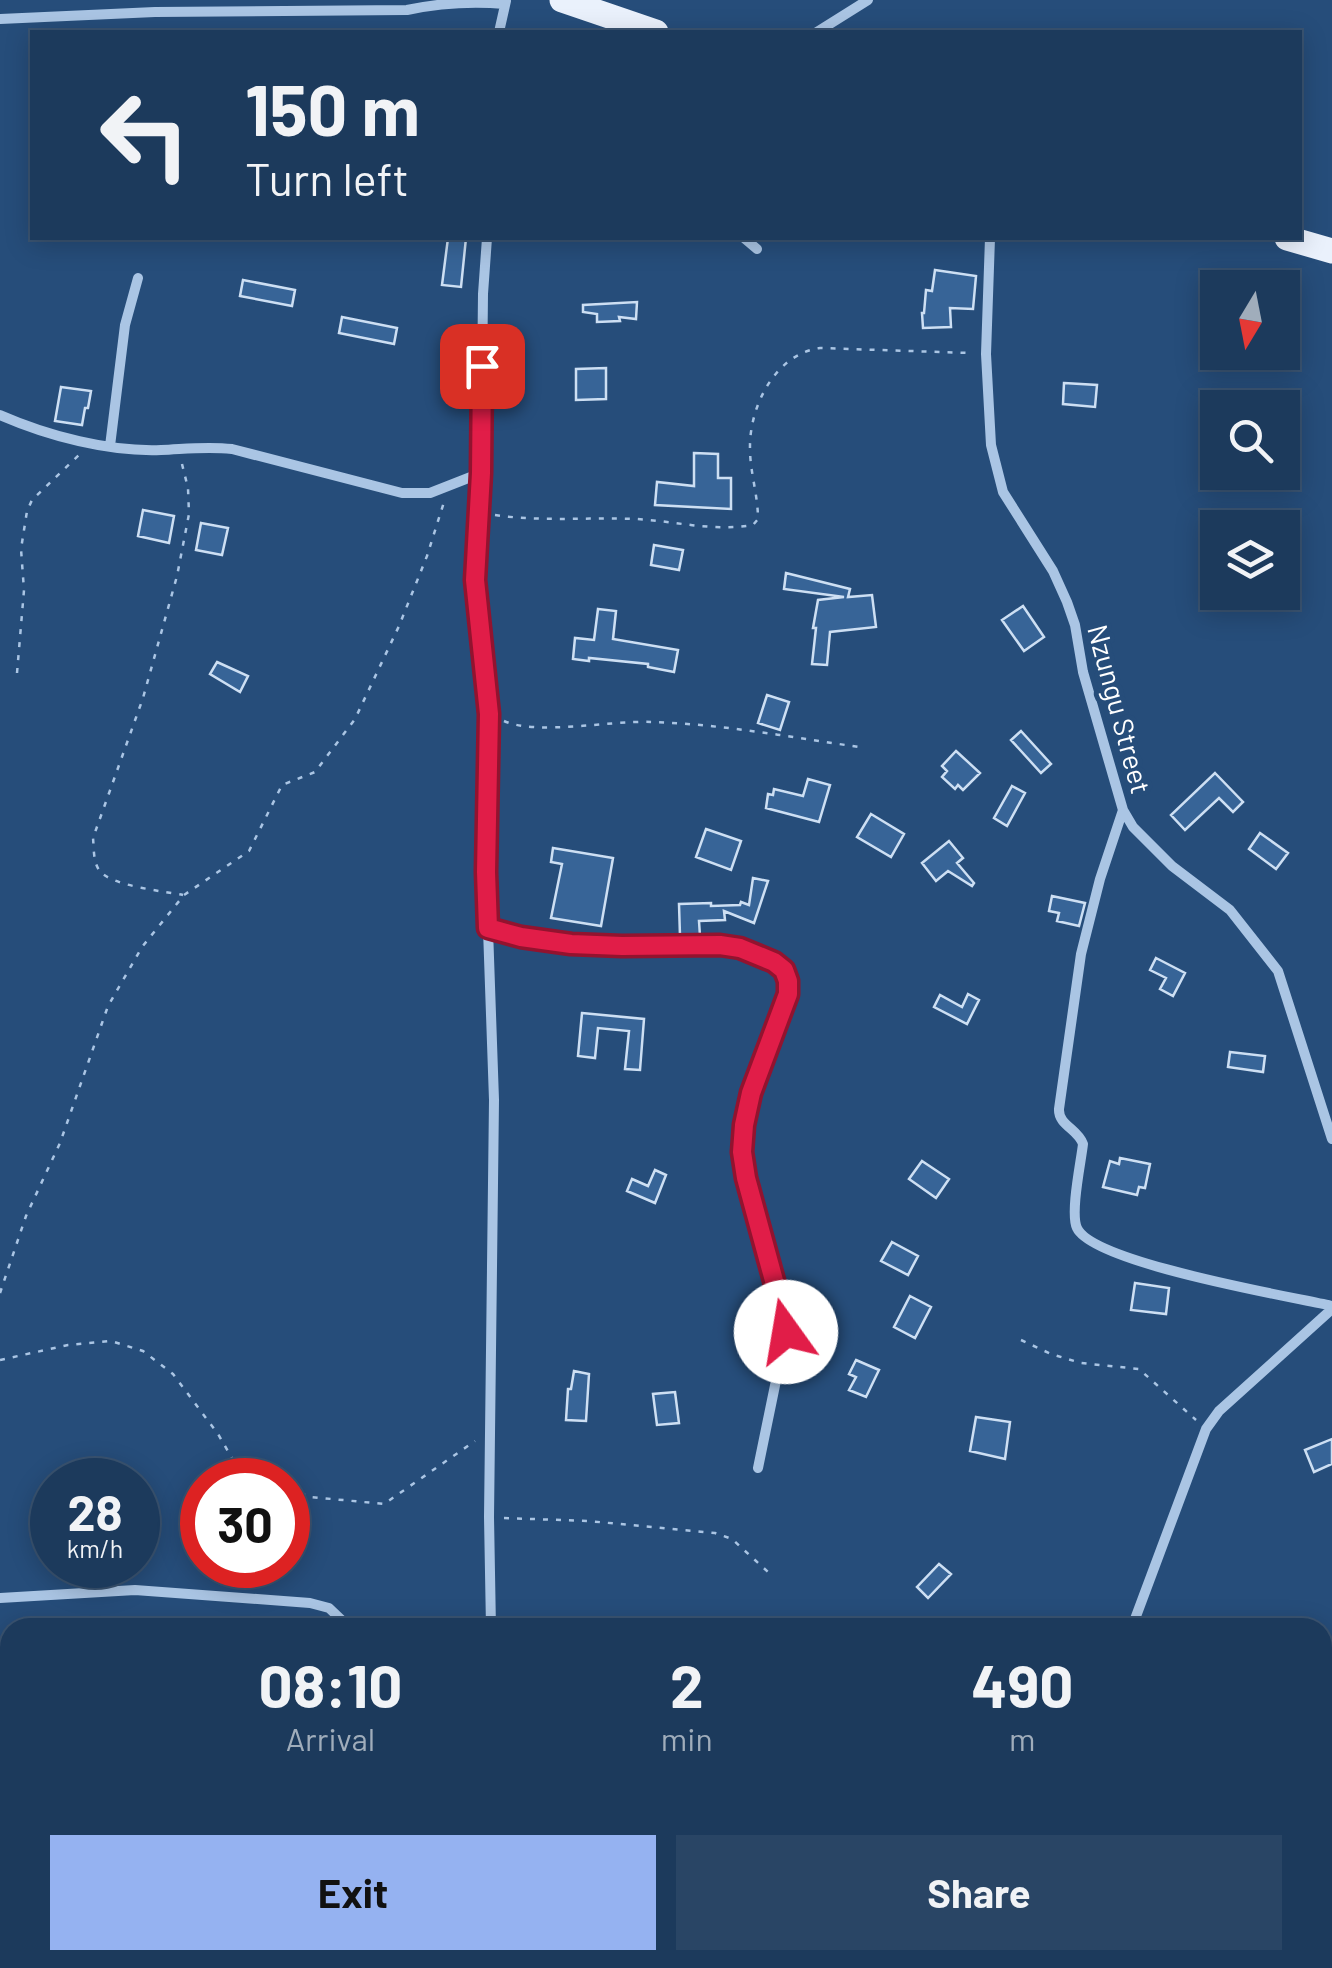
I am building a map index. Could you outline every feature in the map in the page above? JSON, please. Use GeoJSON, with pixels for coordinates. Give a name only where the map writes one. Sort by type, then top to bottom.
{"type":"FeatureCollection","features":[{"type":"Feature","properties":{"kind":"main road"},"geometry":{"type":"LineString","coordinates":[[562,0],[650,30]]}},
{"type":"Feature","properties":{"kind":"main road"},"geometry":{"type":"LineString","coordinates":[[1293,240],[1332,252]]}},
{"type":"Feature","properties":{"kind":"street"},"geometry":{"type":"LineString","coordinates":[[821,30],[864,1]]}},
{"type":"Feature","properties":{"kind":"street"},"geometry":{"type":"LineString","coordinates":[[0,20],[155,12],[406,10],[442,3],[505,2],[499,30]]}},
{"type":"Feature","properties":{"kind":"street"},"geometry":{"type":"LineString","coordinates":[[486,240],[475,580],[489,714],[486,872],[494,1100],[491,1618]]}},
{"type":"Feature","properties":{"kind":"street"},"geometry":{"type":"LineString","coordinates":[[746,240],[756,249]]}},
{"type":"Feature","properties":{"kind":"street","name":"Nzungu Street"},"geometry":{"type":"LineString","coordinates":[[990,240],[986,354],[991,445],[1003,492],[1053,571],[1067,602],[1083,672],[1124,810],[1134,827],[1172,866],[1230,910],[1278,971],[1332,1140]]}},
{"type":"Feature","properties":{"kind":"street"},"geometry":{"type":"LineString","coordinates":[[110,446],[124,325],[138,278]]}},
{"type":"Feature","properties":{"kind":"street"},"geometry":{"type":"LineString","coordinates":[[0,415],[38,431],[128,449],[232,449],[402,494],[430,493],[481,473]]}},
{"type":"Feature","properties":{"kind":"street"},"geometry":{"type":"LineString","coordinates":[[1124,810],[1100,878],[1081,954],[1058,1109],[1061,1120],[1083,1144],[1074,1218],[1078,1232],[1091,1243],[1164,1269],[1332,1307]]}},
{"type":"Feature","properties":{"kind":"street"},"geometry":{"type":"LineString","coordinates":[[488,928],[571,944],[720,945],[740,948],[784,970],[788,994],[751,1093],[743,1139],[746,1178],[786,1332],[758,1468]]}},
{"type":"Feature","properties":{"kind":"street"},"geometry":{"type":"LineString","coordinates":[[1135,1618],[1206,1429],[1218,1410],[1332,1307]]}},
{"type":"Feature","properties":{"kind":"street"},"geometry":{"type":"LineString","coordinates":[[0,1598],[135,1590],[310,1602],[328,1608],[339,1618]]}},
{"type":"Feature","properties":{"kind":"path"},"geometry":{"type":"LineString","coordinates":[[478,512],[520,519],[638,519],[712,527],[753,524],[758,519],[750,453],[754,414],[769,382],[798,354],[820,348],[986,354]]}},
{"type":"Feature","properties":{"kind":"path"},"geometry":{"type":"LineString","coordinates":[[16,673],[24,590],[22,537],[27,512],[32,500],[90,442]]}},
{"type":"Feature","properties":{"kind":"path"},"geometry":{"type":"LineString","coordinates":[[176,448],[188,488],[186,538],[143,698],[93,838],[99,870],[112,880],[184,895]]}},
{"type":"Feature","properties":{"kind":"path"},"geometry":{"type":"LineString","coordinates":[[0,1293],[26,1216],[60,1143],[108,1006],[142,947],[184,895],[250,851],[282,786],[314,772],[355,719],[399,626],[449,486]]}},
{"type":"Feature","properties":{"kind":"path"},"geometry":{"type":"LineString","coordinates":[[489,714],[532,728],[646,721],[721,727],[859,747]]}},
{"type":"Feature","properties":{"kind":"path"},"geometry":{"type":"LineString","coordinates":[[0,1360],[111,1340],[143,1351],[173,1374],[232,1458]]}},
{"type":"Feature","properties":{"kind":"path"},"geometry":{"type":"LineString","coordinates":[[1021,1340],[1082,1363],[1139,1370],[1206,1429]]}},
{"type":"Feature","properties":{"kind":"path"},"geometry":{"type":"LineString","coordinates":[[310,1497],[384,1504],[490,1430]]}},
{"type":"Feature","properties":{"kind":"path"},"geometry":{"type":"LineString","coordinates":[[490,1517],[588,1520],[715,1533],[732,1539],[768,1572]]}},
{"type":"Feature","properties":{"kind":"building"},"geometry":{"type":"Polygon","coordinates":[[[448,240],[466,240],[461,287],[442,285],[448,240]]]}},
{"type":"Feature","properties":{"kind":"building"},"geometry":{"type":"Polygon","coordinates":[[[935,270],[976,276],[973,309],[950,308],[951,327],[923,328],[926,290],[932,291],[935,270]]]}},
{"type":"Feature","properties":{"kind":"building"},"geometry":{"type":"Polygon","coordinates":[[[243,280],[295,290],[292,306],[240,296],[243,280]]]}},
{"type":"Feature","properties":{"kind":"building"},"geometry":{"type":"Polygon","coordinates":[[[637,302],[636,319],[619,317],[620,321],[597,322],[597,314],[583,312],[583,305],[637,302]]]}},
{"type":"Feature","properties":{"kind":"building"},"geometry":{"type":"Polygon","coordinates":[[[342,317],[397,328],[394,344],[339,333],[342,317]]]}},
{"type":"Feature","properties":{"kind":"building"},"geometry":{"type":"Polygon","coordinates":[[[606,368],[606,399],[576,400],[576,369],[606,368]]]}},
{"type":"Feature","properties":{"kind":"building"},"geometry":{"type":"Polygon","coordinates":[[[1064,383],[1097,385],[1095,407],[1063,404],[1064,383]]]}},
{"type":"Feature","properties":{"kind":"building"},"geometry":{"type":"Polygon","coordinates":[[[61,387],[91,391],[82,425],[55,421],[61,387]]]}},
{"type":"Feature","properties":{"kind":"building"},"geometry":{"type":"Polygon","coordinates":[[[694,453],[718,454],[718,478],[731,478],[731,509],[655,505],[657,482],[694,486],[694,453]]]}},
{"type":"Feature","properties":{"kind":"building"},"geometry":{"type":"Polygon","coordinates":[[[143,510],[174,516],[169,543],[138,536],[143,510]]]}},
{"type":"Feature","properties":{"kind":"building"},"geometry":{"type":"Polygon","coordinates":[[[201,523],[228,528],[222,555],[196,550],[201,523]]]}},
{"type":"Feature","properties":{"kind":"building"},"geometry":{"type":"Polygon","coordinates":[[[654,545],[683,550],[679,570],[651,565],[654,545]]]}},
{"type":"Feature","properties":{"kind":"building"},"geometry":{"type":"Polygon","coordinates":[[[786,573],[850,589],[848,597],[872,595],[876,627],[830,632],[827,665],[812,664],[818,600],[844,597],[784,589],[786,573]]]}},
{"type":"Feature","properties":{"kind":"building"},"geometry":{"type":"Polygon","coordinates":[[[1023,606],[1044,637],[1024,651],[1002,620],[1023,606]]]}},
{"type":"Feature","properties":{"kind":"building"},"geometry":{"type":"Polygon","coordinates":[[[598,609],[616,611],[613,639],[678,650],[674,672],[648,664],[573,659],[575,638],[594,640],[598,609]]]}},
{"type":"Feature","properties":{"kind":"building"},"geometry":{"type":"Polygon","coordinates":[[[217,662],[248,676],[240,692],[210,674],[217,662]]]}},
{"type":"Feature","properties":{"kind":"building"},"geometry":{"type":"Polygon","coordinates":[[[767,695],[789,702],[780,730],[758,723],[767,695]]]}},
{"type":"Feature","properties":{"kind":"building"},"geometry":{"type":"Polygon","coordinates":[[[1021,731],[1051,764],[1041,773],[1011,740],[1021,731]]]}},
{"type":"Feature","properties":{"kind":"building"},"geometry":{"type":"Polygon","coordinates":[[[956,751],[980,773],[963,790],[958,785],[955,789],[942,777],[947,771],[942,766],[956,751]]]}},
{"type":"Feature","properties":{"kind":"building"},"geometry":{"type":"Polygon","coordinates":[[[1215,773],[1243,802],[1233,812],[1219,798],[1185,830],[1171,815],[1215,773]]]}},
{"type":"Feature","properties":{"kind":"building"},"geometry":{"type":"Polygon","coordinates":[[[808,779],[830,785],[819,822],[766,808],[768,794],[773,795],[774,789],[803,796],[808,779]]]}},
{"type":"Feature","properties":{"kind":"building"},"geometry":{"type":"Polygon","coordinates":[[[1012,786],[1025,793],[1007,826],[994,818],[1012,786]]]}},
{"type":"Feature","properties":{"kind":"building"},"geometry":{"type":"Polygon","coordinates":[[[871,814],[904,834],[891,857],[857,837],[871,814]]]}},
{"type":"Feature","properties":{"kind":"building"},"geometry":{"type":"Polygon","coordinates":[[[706,829],[741,841],[731,870],[696,857],[706,829]]]}},
{"type":"Feature","properties":{"kind":"building"},"geometry":{"type":"Polygon","coordinates":[[[1260,833],[1288,853],[1276,869],[1249,849],[1260,833]]]}},
{"type":"Feature","properties":{"kind":"building"},"geometry":{"type":"Polygon","coordinates":[[[949,841],[963,858],[957,863],[974,883],[972,886],[948,871],[936,881],[922,863],[949,841]]]}},
{"type":"Feature","properties":{"kind":"building"},"geometry":{"type":"Polygon","coordinates":[[[553,848],[613,858],[601,926],[551,918],[562,864],[551,862],[553,848]]]}},
{"type":"Feature","properties":{"kind":"building"},"geometry":{"type":"Polygon","coordinates":[[[753,878],[768,881],[754,923],[724,911],[725,920],[699,921],[700,936],[680,936],[679,904],[749,905],[753,878]]]}},
{"type":"Feature","properties":{"kind":"building"},"geometry":{"type":"Polygon","coordinates":[[[1052,896],[1085,903],[1079,926],[1057,921],[1059,913],[1049,911],[1052,896]]]}},
{"type":"Feature","properties":{"kind":"building"},"geometry":{"type":"Polygon","coordinates":[[[1156,958],[1185,973],[1173,996],[1160,989],[1166,978],[1150,970],[1156,958]]]}},
{"type":"Feature","properties":{"kind":"building"},"geometry":{"type":"Polygon","coordinates":[[[968,994],[979,1000],[967,1024],[934,1007],[940,995],[962,1007],[968,994]]]}},
{"type":"Feature","properties":{"kind":"building"},"geometry":{"type":"Polygon","coordinates":[[[582,1013],[644,1019],[640,1070],[625,1069],[629,1031],[598,1028],[595,1058],[578,1056],[582,1013]]]}},
{"type":"Feature","properties":{"kind":"building"},"geometry":{"type":"Polygon","coordinates":[[[1230,1052],[1265,1056],[1263,1072],[1228,1067],[1230,1052]]]}},
{"type":"Feature","properties":{"kind":"building"},"geometry":{"type":"Polygon","coordinates":[[[1120,1158],[1150,1164],[1145,1188],[1139,1187],[1137,1195],[1103,1187],[1110,1161],[1119,1164],[1120,1158]]]}},
{"type":"Feature","properties":{"kind":"building"},"geometry":{"type":"Polygon","coordinates":[[[922,1161],[949,1179],[936,1198],[909,1179],[922,1161]]]}},
{"type":"Feature","properties":{"kind":"building"},"geometry":{"type":"Polygon","coordinates":[[[655,1170],[666,1175],[655,1203],[627,1191],[632,1179],[648,1186],[655,1170]]]}},
{"type":"Feature","properties":{"kind":"building"},"geometry":{"type":"Polygon","coordinates":[[[892,1242],[918,1256],[908,1275],[881,1261],[892,1242]]]}},
{"type":"Feature","properties":{"kind":"building"},"geometry":{"type":"Polygon","coordinates":[[[1135,1283],[1169,1288],[1166,1314],[1131,1310],[1135,1283]]]}},
{"type":"Feature","properties":{"kind":"building"},"geometry":{"type":"Polygon","coordinates":[[[910,1296],[931,1307],[915,1338],[894,1327],[910,1296]]]}},
{"type":"Feature","properties":{"kind":"building"},"geometry":{"type":"Polygon","coordinates":[[[856,1360],[879,1370],[866,1397],[849,1390],[856,1377],[849,1374],[856,1360]]]}},
{"type":"Feature","properties":{"kind":"building"},"geometry":{"type":"Polygon","coordinates":[[[574,1371],[589,1374],[586,1421],[566,1420],[568,1389],[574,1371]]]}},
{"type":"Feature","properties":{"kind":"building"},"geometry":{"type":"Polygon","coordinates":[[[675,1392],[679,1423],[657,1425],[653,1394],[675,1392]]]}},
{"type":"Feature","properties":{"kind":"building"},"geometry":{"type":"Polygon","coordinates":[[[976,1417],[1010,1422],[1005,1459],[970,1451],[976,1417]]]}},
{"type":"Feature","properties":{"kind":"building"},"geometry":{"type":"Polygon","coordinates":[[[1332,1439],[1332,1464],[1314,1472],[1305,1450],[1332,1439]]]}},
{"type":"Feature","properties":{"kind":"building"},"geometry":{"type":"Polygon","coordinates":[[[939,1564],[951,1574],[928,1598],[917,1587],[939,1564]]]}},
{"type":"Feature","properties":{"kind":"route"},"geometry":{"type":"LineString","coordinates":[[482,366],[475,580],[489,714],[488,928],[571,944],[720,945],[740,948],[784,970],[788,994],[751,1093],[742,1152],[786,1332]]}}]}
